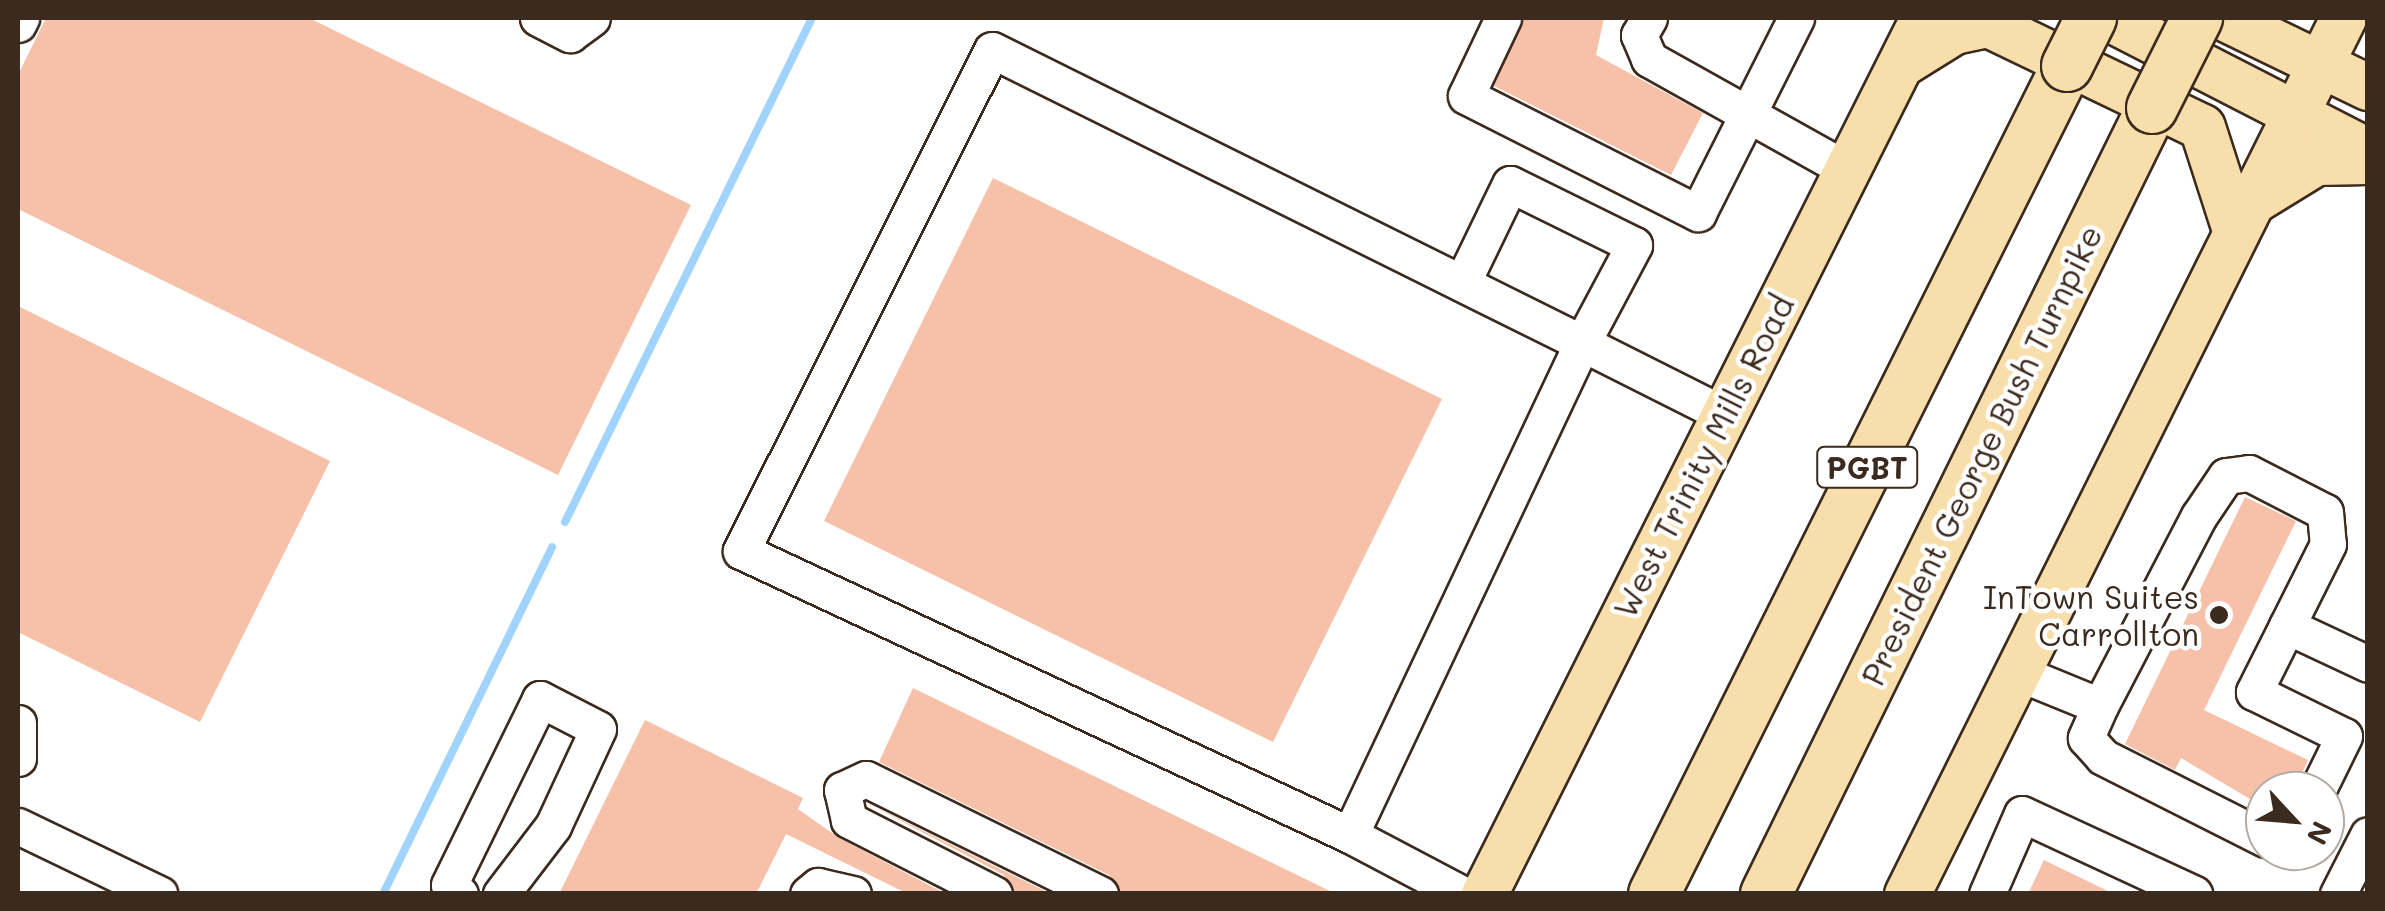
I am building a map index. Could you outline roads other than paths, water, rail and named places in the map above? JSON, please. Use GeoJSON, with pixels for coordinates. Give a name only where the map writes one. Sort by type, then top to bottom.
{"type":"FeatureCollection","features":[{"type":"Feature","properties":{"kind":"highway","name":"PGBT"},"geometry":{"type":"LineString","coordinates":[[1660,881],[2092,18]]}},
{"type":"Feature","properties":{"kind":"highway","name":"President George Bush Turnpike"},"geometry":{"type":"LineString","coordinates":[[1766,894],[2197,18]]}},
{"type":"Feature","properties":{"kind":"main road"},"geometry":{"type":"LineString","coordinates":[[2110,18],[2368,151]]}},
{"type":"Feature","properties":{"kind":"main road"},"geometry":{"type":"LineString","coordinates":[[2225,18],[2368,87]]}},
{"type":"Feature","properties":{"kind":"main road"},"geometry":{"type":"LineString","coordinates":[[1907,894],[2342,18]]}},
{"type":"Feature","properties":{"kind":"main road"},"geometry":{"type":"LineString","coordinates":[[1910,36],[1988,24],[2202,127],[2242,217]]}},
{"type":"Feature","properties":{"kind":"main road","name":"West Trinity Mills Road"},"geometry":{"type":"LineString","coordinates":[[1484,894],[1848,170],[1910,36]]}},
{"type":"Feature","properties":{"kind":"main road"},"geometry":{"type":"LineString","coordinates":[[2242,217],[2316,162],[2368,161]]}},
{"type":"Feature","properties":{"kind":"street"},"geometry":{"type":"LineString","coordinates":[[538,18],[570,34],[592,18]]}},
{"type":"Feature","properties":{"kind":"street"},"geometry":{"type":"LineString","coordinates":[[1503,18],[1466,96],[1698,213],[1796,18]]}},
{"type":"Feature","properties":{"kind":"street"},"geometry":{"type":"LineString","coordinates":[[1649,18],[1640,35],[1649,59],[1848,170]]}},
{"type":"Feature","properties":{"kind":"street"},"geometry":{"type":"LineString","coordinates":[[1462,894],[1350,835],[742,552],[992,50],[1464,279],[1724,414]]}},
{"type":"Feature","properties":{"kind":"street"},"geometry":{"type":"LineString","coordinates":[[1350,835],[1582,343],[1634,245],[1510,184],[1464,279]]}},
{"type":"Feature","properties":{"kind":"street"},"geometry":{"type":"LineString","coordinates":[[2245,828],[2103,758],[2086,738],[2226,476],[2249,473],[2325,512],[2328,544],[2254,692],[2344,736],[2327,771]]}},
{"type":"Feature","properties":{"kind":"street"},"geometry":{"type":"LineString","coordinates":[[2287,626],[2368,664]]}},
{"type":"Feature","properties":{"kind":"street"},"geometry":{"type":"LineString","coordinates":[[2019,673],[2100,706]]}},
{"type":"Feature","properties":{"kind":"street"},"geometry":{"type":"LineString","coordinates":[[460,894],[449,885],[540,699],[598,729],[553,826],[501,894]]}},
{"type":"Feature","properties":{"kind":"street"},"geometry":{"type":"LineString","coordinates":[[18,723],[18,758]]}},
{"type":"Feature","properties":{"kind":"street"},"geometry":{"type":"LineString","coordinates":[[994,894],[848,820],[842,790],[866,779],[1100,894]]}},
{"type":"Feature","properties":{"kind":"street"},"geometry":{"type":"LineString","coordinates":[[1987,894],[2022,814],[2194,894]]}},
{"type":"Feature","properties":{"kind":"street"},"geometry":{"type":"LineString","coordinates":[[18,826],[158,894]]}},
{"type":"Feature","properties":{"kind":"street"},"geometry":{"type":"LineString","coordinates":[[2338,894],[2368,835]]}},
{"type":"Feature","properties":{"kind":"street"},"geometry":{"type":"LineString","coordinates":[[808,894],[818,886],[853,894]]}},
{"type":"Feature","properties":{"kind":"waterway"},"geometry":{"type":"LineString","coordinates":[[565,522],[812,18]]}},
{"type":"Feature","properties":{"kind":"waterway"},"geometry":{"type":"LineString","coordinates":[[383,894],[552,547]]}},
{"type":"Feature","properties":{"kind":"place","name":"InTown Suites Carrollton"},"geometry":{"type":"Point","coordinates":[2219,615]}}]}
